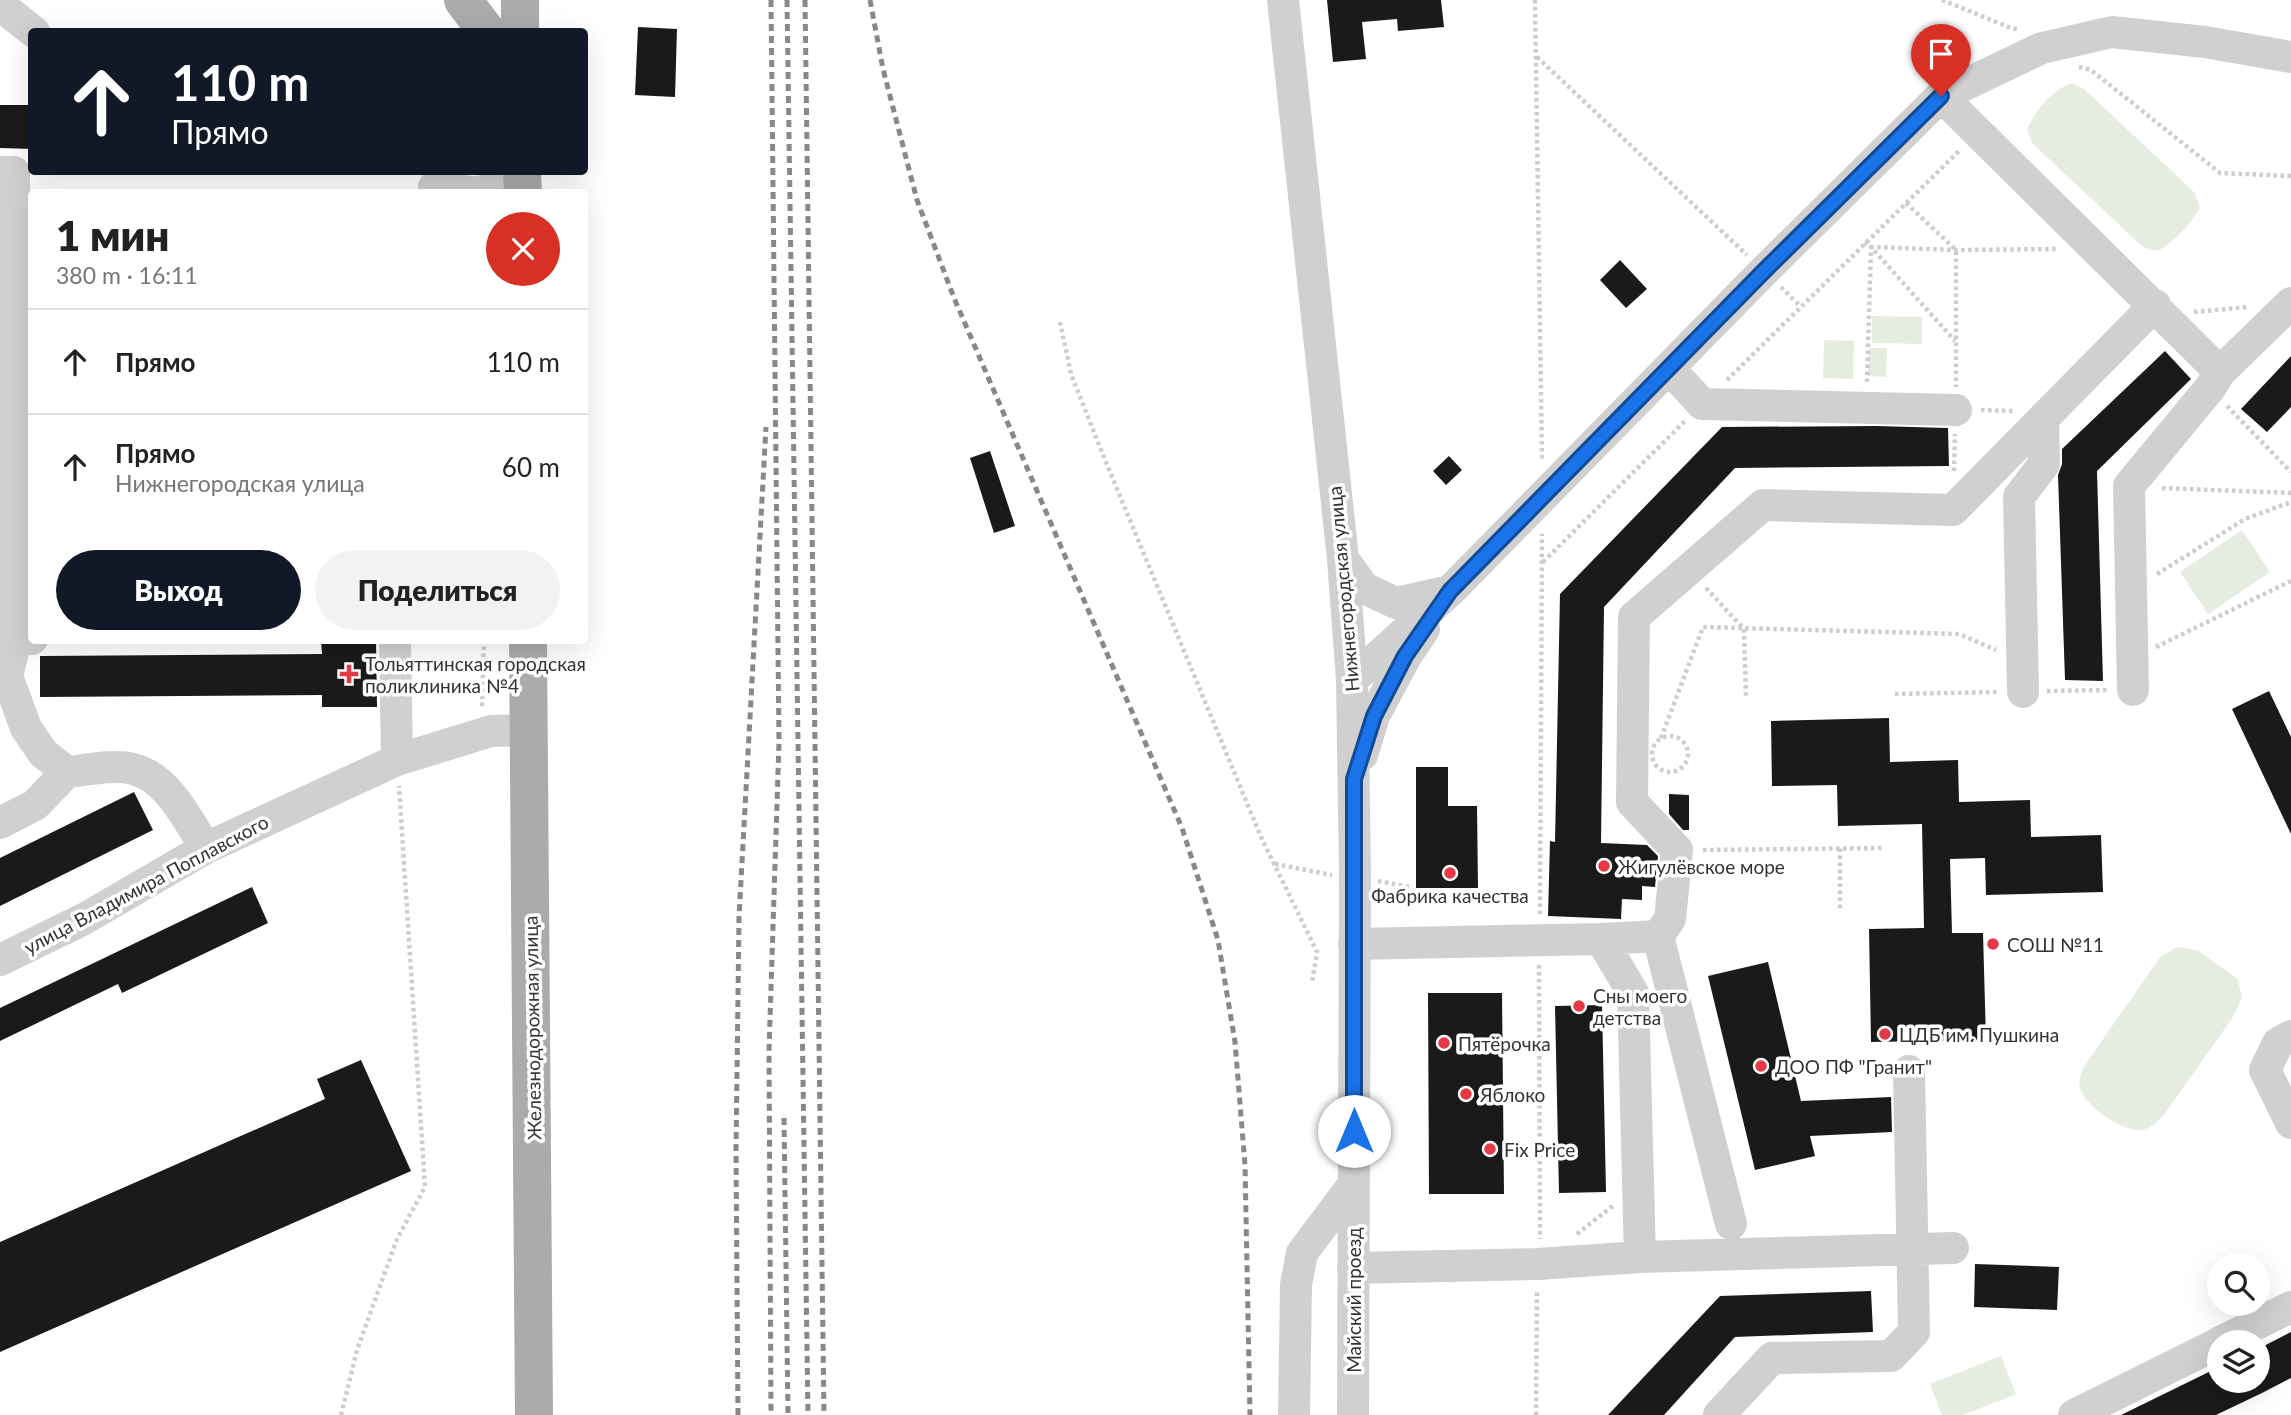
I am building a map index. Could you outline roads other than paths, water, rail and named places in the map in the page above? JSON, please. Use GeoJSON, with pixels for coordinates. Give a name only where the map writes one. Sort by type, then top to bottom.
{"type":"FeatureCollection","features":[{"type":"Feature","properties":{"kind":"main road"},"geometry":{"type":"LineString","coordinates":[[463,0],[484,28]]}},
{"type":"Feature","properties":{"kind":"main road"},"geometry":{"type":"LineString","coordinates":[[477,0],[494,28]]}},
{"type":"Feature","properties":{"kind":"main road"},"geometry":{"type":"LineString","coordinates":[[520,0],[520,28]]}},
{"type":"Feature","properties":{"kind":"main road","name":"Железнодорожная улица"},"geometry":{"type":"LineString","coordinates":[[528,644],[534,1415]]}},
{"type":"Feature","properties":{"kind":"street","name":"Нижнегородская улица"},"geometry":{"type":"LineString","coordinates":[[1283,0],[1343,559],[1352,680],[1353,1185]]}},
{"type":"Feature","properties":{"kind":"street"},"geometry":{"type":"LineString","coordinates":[[0,5],[29,28]]}},
{"type":"Feature","properties":{"kind":"street"},"geometry":{"type":"LineString","coordinates":[[1352,680],[1450,591],[1764,271],[1941,96],[2042,48],[2112,32],[2206,41],[2291,57]]}},
{"type":"Feature","properties":{"kind":"street"},"geometry":{"type":"LineString","coordinates":[[1941,96],[2159,310],[2215,380]]}},
{"type":"Feature","properties":{"kind":"street"},"geometry":{"type":"LineString","coordinates":[[15,171],[23,284],[24,640],[7,676],[26,728],[43,753],[67,772]]}},
{"type":"Feature","properties":{"kind":"street"},"geometry":{"type":"LineString","coordinates":[[491,189],[522,183]]}},
{"type":"Feature","properties":{"kind":"street"},"geometry":{"type":"LineString","coordinates":[[434,189],[450,189]]}},
{"type":"Feature","properties":{"kind":"street"},"geometry":{"type":"LineString","coordinates":[[2133,690],[2129,486],[2215,380],[2291,303]]}},
{"type":"Feature","properties":{"kind":"street"},"geometry":{"type":"LineString","coordinates":[[1731,1224],[1658,936],[1670,919],[1678,850],[1632,802],[1634,617],[1763,505],[1953,510],[2047,415],[2159,310]]}},
{"type":"Feature","properties":{"kind":"street"},"geometry":{"type":"LineString","coordinates":[[1669,368],[1702,404],[1956,410]]}},
{"type":"Feature","properties":{"kind":"street"},"geometry":{"type":"LineString","coordinates":[[2022,692],[2019,497],[2044,464],[2047,415]]}},
{"type":"Feature","properties":{"kind":"street"},"geometry":{"type":"LineString","coordinates":[[1343,559],[1364,588],[1396,603],[1450,591]]}},
{"type":"Feature","properties":{"kind":"street"},"geometry":{"type":"LineString","coordinates":[[1354,779],[1374,716],[1405,656],[1450,591]]}},
{"type":"Feature","properties":{"kind":"street"},"geometry":{"type":"LineString","coordinates":[[395,644],[397,760]]}},
{"type":"Feature","properties":{"kind":"street","name":"улица Владимира Поплавского"},"geometry":{"type":"LineString","coordinates":[[0,960],[84,919],[206,848],[397,760],[491,731],[529,730]]}},
{"type":"Feature","properties":{"kind":"street"},"geometry":{"type":"LineString","coordinates":[[0,822],[35,805],[67,772],[132,769],[155,779],[174,799],[206,848]]}},
{"type":"Feature","properties":{"kind":"street"},"geometry":{"type":"LineString","coordinates":[[1354,944],[1658,936]]}},
{"type":"Feature","properties":{"kind":"street"},"geometry":{"type":"LineString","coordinates":[[1601,939],[1633,993],[1640,1257]]}},
{"type":"Feature","properties":{"kind":"street"},"geometry":{"type":"LineString","coordinates":[[2291,1036],[2277,1043],[2265,1070],[2291,1123]]}},
{"type":"Feature","properties":{"kind":"street"},"geometry":{"type":"LineString","coordinates":[[1719,1415],[1772,1358],[1891,1356],[1914,1332],[1909,1071]]}},
{"type":"Feature","properties":{"kind":"street"},"geometry":{"type":"LineString","coordinates":[[1294,1415],[1296,1285],[1302,1253],[1353,1185]]}},
{"type":"Feature","properties":{"kind":"street","name":"Майский проезд"},"geometry":{"type":"LineString","coordinates":[[1353,1185],[1353,1415]]}},
{"type":"Feature","properties":{"kind":"street"},"geometry":{"type":"LineString","coordinates":[[1353,1268],[1538,1264],[1640,1257],[1952,1248]]}},
{"type":"Feature","properties":{"kind":"street"},"geometry":{"type":"LineString","coordinates":[[2244,1330],[2291,1307]]}},
{"type":"Feature","properties":{"kind":"street"},"geometry":{"type":"LineString","coordinates":[[2074,1415],[2207,1348]]}},
{"type":"Feature","properties":{"kind":"railway"},"geometry":{"type":"LineString","coordinates":[[771,0],[779,742],[769,1050],[771,1415]]}},
{"type":"Feature","properties":{"kind":"railway"},"geometry":{"type":"LineString","coordinates":[[787,0],[808,1415]]}},
{"type":"Feature","properties":{"kind":"railway"},"geometry":{"type":"LineString","coordinates":[[805,0],[824,1415]]}},
{"type":"Feature","properties":{"kind":"railway"},"geometry":{"type":"LineString","coordinates":[[870,0],[883,69],[917,200],[954,298],[1182,828],[1218,940],[1235,1042],[1245,1165],[1250,1415]]}},
{"type":"Feature","properties":{"kind":"railway"},"geometry":{"type":"LineString","coordinates":[[738,1415],[736,1152],[739,917],[766,427]]}},
{"type":"Feature","properties":{"kind":"railway"},"geometry":{"type":"LineString","coordinates":[[784,1118],[788,1415]]}},
{"type":"Feature","properties":{"kind":"place","name":"Тольяттинская городская поликлиника №4"},"geometry":{"type":"Point","coordinates":[349,674]}},
{"type":"Feature","properties":{"kind":"place","name":"Жигулёвское море"},"geometry":{"type":"Point","coordinates":[1604,866]}},
{"type":"Feature","properties":{"kind":"place","name":"Фабрика качества"},"geometry":{"type":"Point","coordinates":[1450,873]}},
{"type":"Feature","properties":{"kind":"place","name":"СОШ №11"},"geometry":{"type":"Point","coordinates":[1993,944]}},
{"type":"Feature","properties":{"kind":"place","name":"Сны моего детства"},"geometry":{"type":"Point","coordinates":[1579,1006]}},
{"type":"Feature","properties":{"kind":"place","name":"ЦДБ им. Пушкина"},"geometry":{"type":"Point","coordinates":[1885,1034]}},
{"type":"Feature","properties":{"kind":"place","name":"Пятёрочка"},"geometry":{"type":"Point","coordinates":[1444,1043]}},
{"type":"Feature","properties":{"kind":"place","name":"ДОО ПФ \"Гранит\""},"geometry":{"type":"Point","coordinates":[1761,1066]}},
{"type":"Feature","properties":{"kind":"place","name":"Яблоко"},"geometry":{"type":"Point","coordinates":[1466,1094]}},
{"type":"Feature","properties":{"kind":"place","name":"Fix Price"},"geometry":{"type":"Point","coordinates":[1490,1149]}}]}
